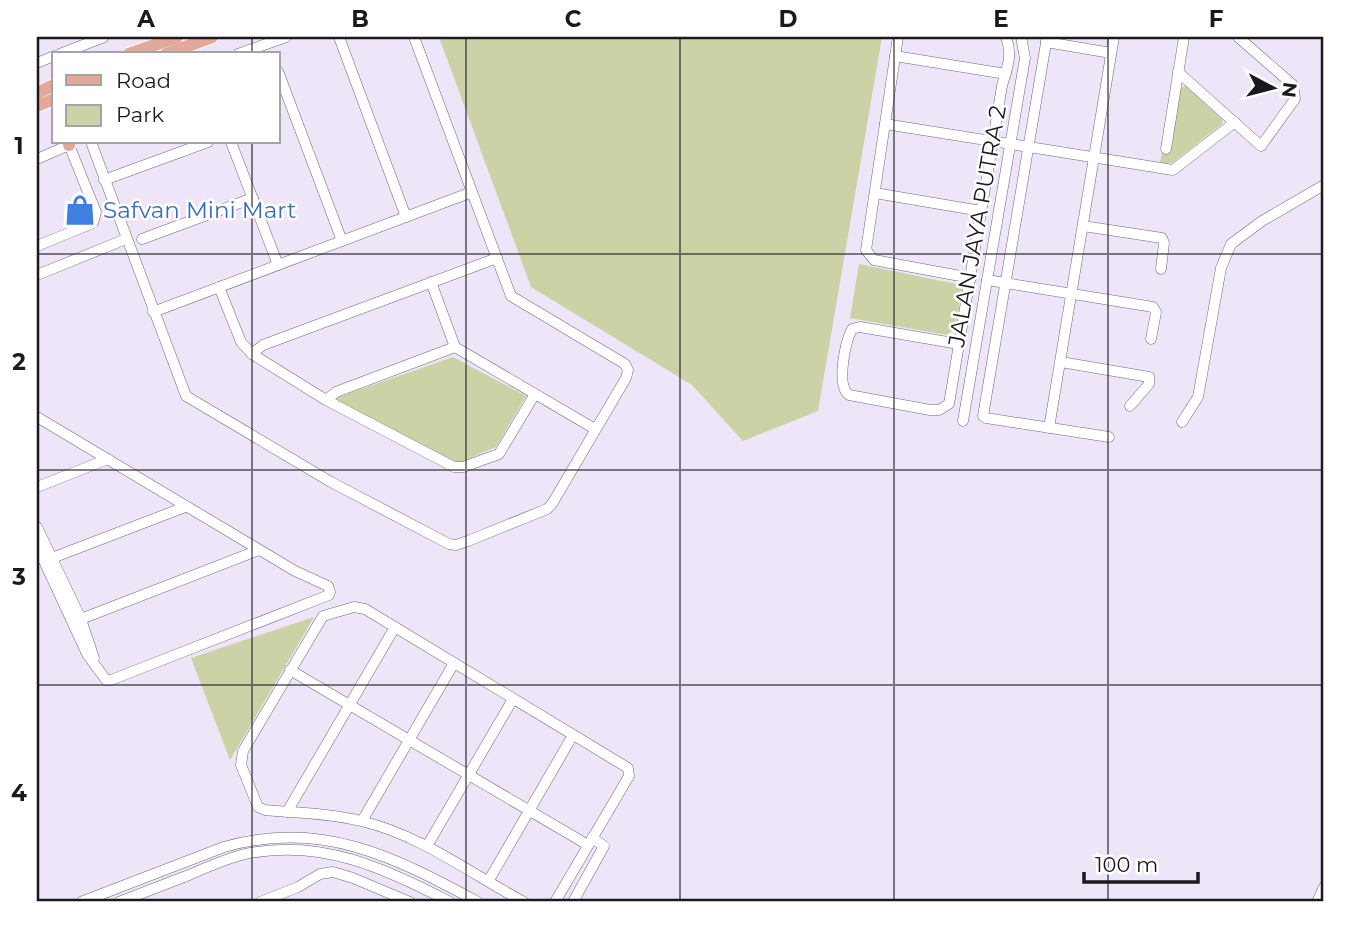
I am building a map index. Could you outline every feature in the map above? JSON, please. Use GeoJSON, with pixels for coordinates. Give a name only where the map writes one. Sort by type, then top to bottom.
{"type":"FeatureCollection","features":[{"type":"Feature","properties":{"kind":"main road"},"geometry":{"type":"LineString","coordinates":[[135,52],[177,37]]}},
{"type":"Feature","properties":{"kind":"main road"},"geometry":{"type":"LineString","coordinates":[[171,52],[212,37]]}},
{"type":"Feature","properties":{"kind":"street"},"geometry":{"type":"LineString","coordinates":[[65,52],[104,37]]}},
{"type":"Feature","properties":{"kind":"street"},"geometry":{"type":"LineString","coordinates":[[244,52],[286,37]]}},
{"type":"Feature","properties":{"kind":"street"},"geometry":{"type":"LineString","coordinates":[[339,37],[406,217]]}},
{"type":"Feature","properties":{"kind":"street"},"geometry":{"type":"LineString","coordinates":[[92,144],[184,394],[331,482],[449,544],[456,545],[547,509],[626,378],[628,370],[625,364],[514,299],[414,37]]}},
{"type":"Feature","properties":{"kind":"street"},"geometry":{"type":"LineString","coordinates":[[898,37],[866,250],[874,260],[971,278]]}},
{"type":"Feature","properties":{"kind":"street"},"geometry":{"type":"LineString","coordinates":[[959,344],[860,327],[852,329],[842,384],[844,391],[849,395],[930,410],[939,410],[949,404],[971,278],[1002,86],[1011,50],[1006,37]]}},
{"type":"Feature","properties":{"kind":"street","name":"JALAN JAYA PUTRA 2"},"geometry":{"type":"LineString","coordinates":[[964,421],[1025,58],[1021,37]]}},
{"type":"Feature","properties":{"kind":"street"},"geometry":{"type":"LineString","coordinates":[[1049,428],[1114,37]]}},
{"type":"Feature","properties":{"kind":"street"},"geometry":{"type":"LineString","coordinates":[[1166,149],[1184,37]]}},
{"type":"Feature","properties":{"kind":"street"},"geometry":{"type":"LineString","coordinates":[[1178,72],[1261,146],[1296,99],[1296,91],[1293,85],[1238,37]]}},
{"type":"Feature","properties":{"kind":"street"},"geometry":{"type":"LineString","coordinates":[[1109,437],[986,418],[982,410],[1047,39],[1111,53]]}},
{"type":"Feature","properties":{"kind":"street"},"geometry":{"type":"LineString","coordinates":[[268,44],[271,52]]}},
{"type":"Feature","properties":{"kind":"street"},"geometry":{"type":"LineString","coordinates":[[895,56],[1006,74]]}},
{"type":"Feature","properties":{"kind":"street"},"geometry":{"type":"LineString","coordinates":[[280,76],[342,241]]}},
{"type":"Feature","properties":{"kind":"street"},"geometry":{"type":"LineString","coordinates":[[885,124],[1172,170],[1235,122]]}},
{"type":"Feature","properties":{"kind":"street"},"geometry":{"type":"LineString","coordinates":[[37,159],[67,144]]}},
{"type":"Feature","properties":{"kind":"street"},"geometry":{"type":"LineString","coordinates":[[37,246],[93,223],[96,218],[69,144]]}},
{"type":"Feature","properties":{"kind":"street"},"geometry":{"type":"LineString","coordinates":[[104,180],[203,144]]}},
{"type":"Feature","properties":{"kind":"street"},"geometry":{"type":"LineString","coordinates":[[232,144],[278,265]]}},
{"type":"Feature","properties":{"kind":"street"},"geometry":{"type":"LineString","coordinates":[[1182,422],[1198,397],[1221,268],[1231,244],[1262,221],[1306,198],[1324,185]]}},
{"type":"Feature","properties":{"kind":"street"},"geometry":{"type":"LineString","coordinates":[[153,312],[472,192]]}},
{"type":"Feature","properties":{"kind":"street"},"geometry":{"type":"LineString","coordinates":[[875,193],[981,211]]}},
{"type":"Feature","properties":{"kind":"street"},"geometry":{"type":"LineString","coordinates":[[142,239],[253,198]]}},
{"type":"Feature","properties":{"kind":"street"},"geometry":{"type":"LineString","coordinates":[[1083,226],[1162,238],[1164,243],[1161,269]]}},
{"type":"Feature","properties":{"kind":"street"},"geometry":{"type":"LineString","coordinates":[[37,275],[126,239]]}},
{"type":"Feature","properties":{"kind":"street"},"geometry":{"type":"LineString","coordinates":[[252,354],[263,345],[497,258]]}},
{"type":"Feature","properties":{"kind":"street"},"geometry":{"type":"LineString","coordinates":[[987,280],[1153,307],[1156,312],[1151,340]]}},
{"type":"Feature","properties":{"kind":"street"},"geometry":{"type":"LineString","coordinates":[[431,282],[454,347],[595,429]]}},
{"type":"Feature","properties":{"kind":"street"},"geometry":{"type":"LineString","coordinates":[[219,287],[241,342],[252,354],[326,400],[454,467],[463,467],[500,452],[535,394]]}},
{"type":"Feature","properties":{"kind":"street"},"geometry":{"type":"LineString","coordinates":[[326,400],[336,392],[454,347]]}},
{"type":"Feature","properties":{"kind":"street"},"geometry":{"type":"LineString","coordinates":[[1061,362],[1149,377],[1149,384],[1130,406]]}},
{"type":"Feature","properties":{"kind":"street"},"geometry":{"type":"LineString","coordinates":[[37,417],[295,571],[328,586],[330,592],[329,595],[110,680],[100,673],[87,654],[37,546]]}},
{"type":"Feature","properties":{"kind":"street"},"geometry":{"type":"LineString","coordinates":[[37,487],[107,459]]}},
{"type":"Feature","properties":{"kind":"street"},"geometry":{"type":"LineString","coordinates":[[52,558],[185,507]]}},
{"type":"Feature","properties":{"kind":"street"},"geometry":{"type":"LineString","coordinates":[[37,527],[81,620],[100,673]]}},
{"type":"Feature","properties":{"kind":"street"},"geometry":{"type":"LineString","coordinates":[[81,620],[259,550]]}},
{"type":"Feature","properties":{"kind":"street"},"geometry":{"type":"LineString","coordinates":[[524,902],[427,846],[396,832],[362,821],[326,814],[265,810],[258,807],[241,765],[243,751],[320,618],[359,607],[628,768],[629,776],[555,902]]}},
{"type":"Feature","properties":{"kind":"street"},"geometry":{"type":"LineString","coordinates":[[287,812],[395,627]]}},
{"type":"Feature","properties":{"kind":"street"},"geometry":{"type":"LineString","coordinates":[[362,821],[454,663]]}},
{"type":"Feature","properties":{"kind":"street"},"geometry":{"type":"LineString","coordinates":[[290,670],[587,845],[604,846],[573,902]]}},
{"type":"Feature","properties":{"kind":"street"},"geometry":{"type":"LineString","coordinates":[[427,846],[513,699]]}},
{"type":"Feature","properties":{"kind":"street"},"geometry":{"type":"LineString","coordinates":[[489,880],[573,735]]}},
{"type":"Feature","properties":{"kind":"street"},"geometry":{"type":"LineString","coordinates":[[81,902],[243,841],[269,838],[315,838],[341,842],[374,852],[478,902]]}},
{"type":"Feature","properties":{"kind":"street"},"geometry":{"type":"LineString","coordinates":[[587,845],[596,860]]}},
{"type":"Feature","properties":{"kind":"street"},"geometry":{"type":"LineString","coordinates":[[119,902],[247,854],[314,852],[338,854],[370,864],[450,902]]}},
{"type":"Feature","properties":{"kind":"street"},"geometry":{"type":"LineString","coordinates":[[174,866],[179,879]]}},
{"type":"Feature","properties":{"kind":"street"},"geometry":{"type":"LineString","coordinates":[[260,902],[298,887],[320,874],[333,872],[353,878],[395,900],[410,902]]}},
{"type":"Feature","properties":{"kind":"street"},"geometry":{"type":"LineString","coordinates":[[1317,902],[1324,887]]}},
{"type":"Feature","properties":{"kind":"green space"},"geometry":{"type":"Polygon","coordinates":[[[439,37],[882,37],[818,411],[743,441],[692,385],[531,287],[439,37]]]}},
{"type":"Feature","properties":{"kind":"green space"},"geometry":{"type":"Polygon","coordinates":[[[1186,86],[1223,120],[1222,124],[1172,163],[1160,163],[1162,152],[1169,153],[1180,88],[1186,86]]]}},
{"type":"Feature","properties":{"kind":"green space"},"geometry":{"type":"Polygon","coordinates":[[[859,264],[961,285],[955,328],[947,335],[850,318],[859,264]]]}},
{"type":"Feature","properties":{"kind":"green space"},"geometry":{"type":"Polygon","coordinates":[[[453,357],[526,396],[496,447],[456,464],[333,399],[453,357]]]}},
{"type":"Feature","properties":{"kind":"green space"},"geometry":{"type":"Polygon","coordinates":[[[314,617],[306,631],[230,760],[191,658],[314,617]]]}},
{"type":"Feature","properties":{"kind":"place","name":"Safvan Mini Mart"},"geometry":{"type":"Point","coordinates":[80,210]}}]}
